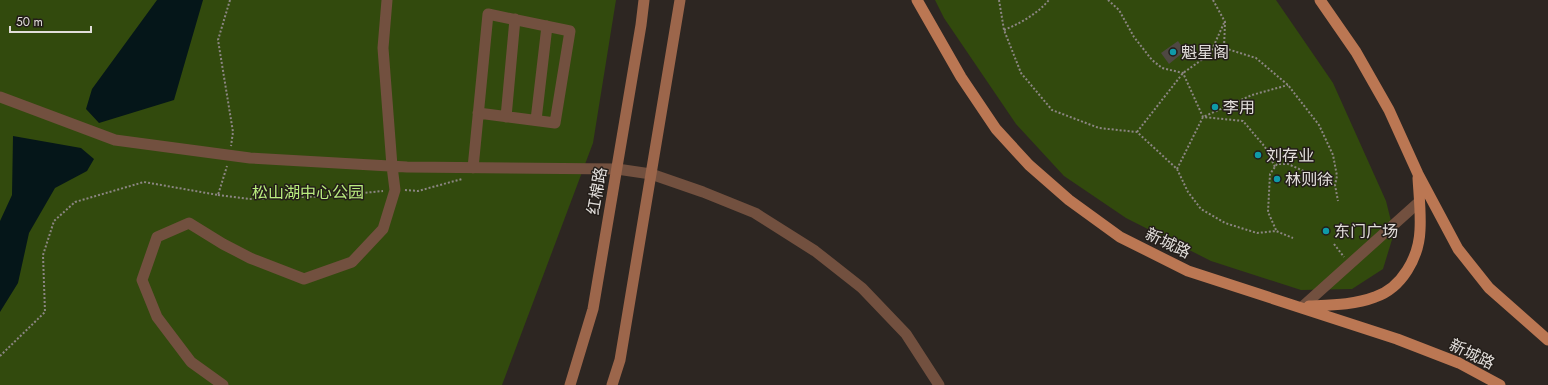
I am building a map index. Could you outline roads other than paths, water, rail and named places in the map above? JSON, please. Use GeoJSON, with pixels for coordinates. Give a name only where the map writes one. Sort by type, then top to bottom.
{"type":"FeatureCollection","features":[{"type":"Feature","properties":{"kind":"main road","name":"红棉路"},"geometry":{"type":"LineString","coordinates":[[570,385],[593,309],[642,25],[644,0]]}},
{"type":"Feature","properties":{"kind":"main road"},"geometry":{"type":"LineString","coordinates":[[612,385],[620,360],[680,0]]}},
{"type":"Feature","properties":{"kind":"main road","name":"新城路"},"geometry":{"type":"LineString","coordinates":[[917,0],[961,77],[996,129],[1028,165],[1068,200],[1120,237],[1188,271],[1397,339],[1459,363],[1500,385]]}},
{"type":"Feature","properties":{"kind":"main road"},"geometry":{"type":"LineString","coordinates":[[1320,0],[1356,52],[1389,110],[1418,174],[1458,249],[1489,288],[1548,340]]}},
{"type":"Feature","properties":{"kind":"main road"},"geometry":{"type":"LineString","coordinates":[[1302,307],[1359,302],[1377,297],[1394,286],[1408,270],[1416,252],[1420,230],[1418,174]]}},
{"type":"Feature","properties":{"kind":"street"},"geometry":{"type":"LineString","coordinates":[[223,385],[191,362],[157,317],[142,280],[158,236],[189,223],[223,244],[250,258],[304,279],[352,262],[383,229],[395,190],[383,48],[387,0]]}},
{"type":"Feature","properties":{"kind":"street"},"geometry":{"type":"LineString","coordinates":[[471,172],[488,14],[570,31],[555,123],[478,113]]}},
{"type":"Feature","properties":{"kind":"street"},"geometry":{"type":"LineString","coordinates":[[506,117],[515,19]]}},
{"type":"Feature","properties":{"kind":"street"},"geometry":{"type":"LineString","coordinates":[[536,120],[547,26]]}},
{"type":"Feature","properties":{"kind":"street"},"geometry":{"type":"LineString","coordinates":[[0,97],[115,140],[250,158],[471,172],[617,169],[651,174],[704,192],[755,213],[815,251],[862,288],[906,334],[939,385]]}},
{"type":"Feature","properties":{"kind":"street"},"geometry":{"type":"LineString","coordinates":[[1302,307],[1419,202]]}},
{"type":"Feature","properties":{"kind":"place","name":"魁星阁"},"geometry":{"type":"Point","coordinates":[1173,52]}},
{"type":"Feature","properties":{"kind":"place","name":"李用"},"geometry":{"type":"Point","coordinates":[1215,107]}},
{"type":"Feature","properties":{"kind":"place","name":"刘存业"},"geometry":{"type":"Point","coordinates":[1258,155]}},
{"type":"Feature","properties":{"kind":"place","name":"林则徐"},"geometry":{"type":"Point","coordinates":[1277,179]}},
{"type":"Feature","properties":{"kind":"place","name":"东门广场"},"geometry":{"type":"Point","coordinates":[1326,231]}},
{"type":"Feature","properties":{"kind":"park label","name":"松山湖中心公园"},"geometry":{"type":"Point","coordinates":[308,192]}}]}
